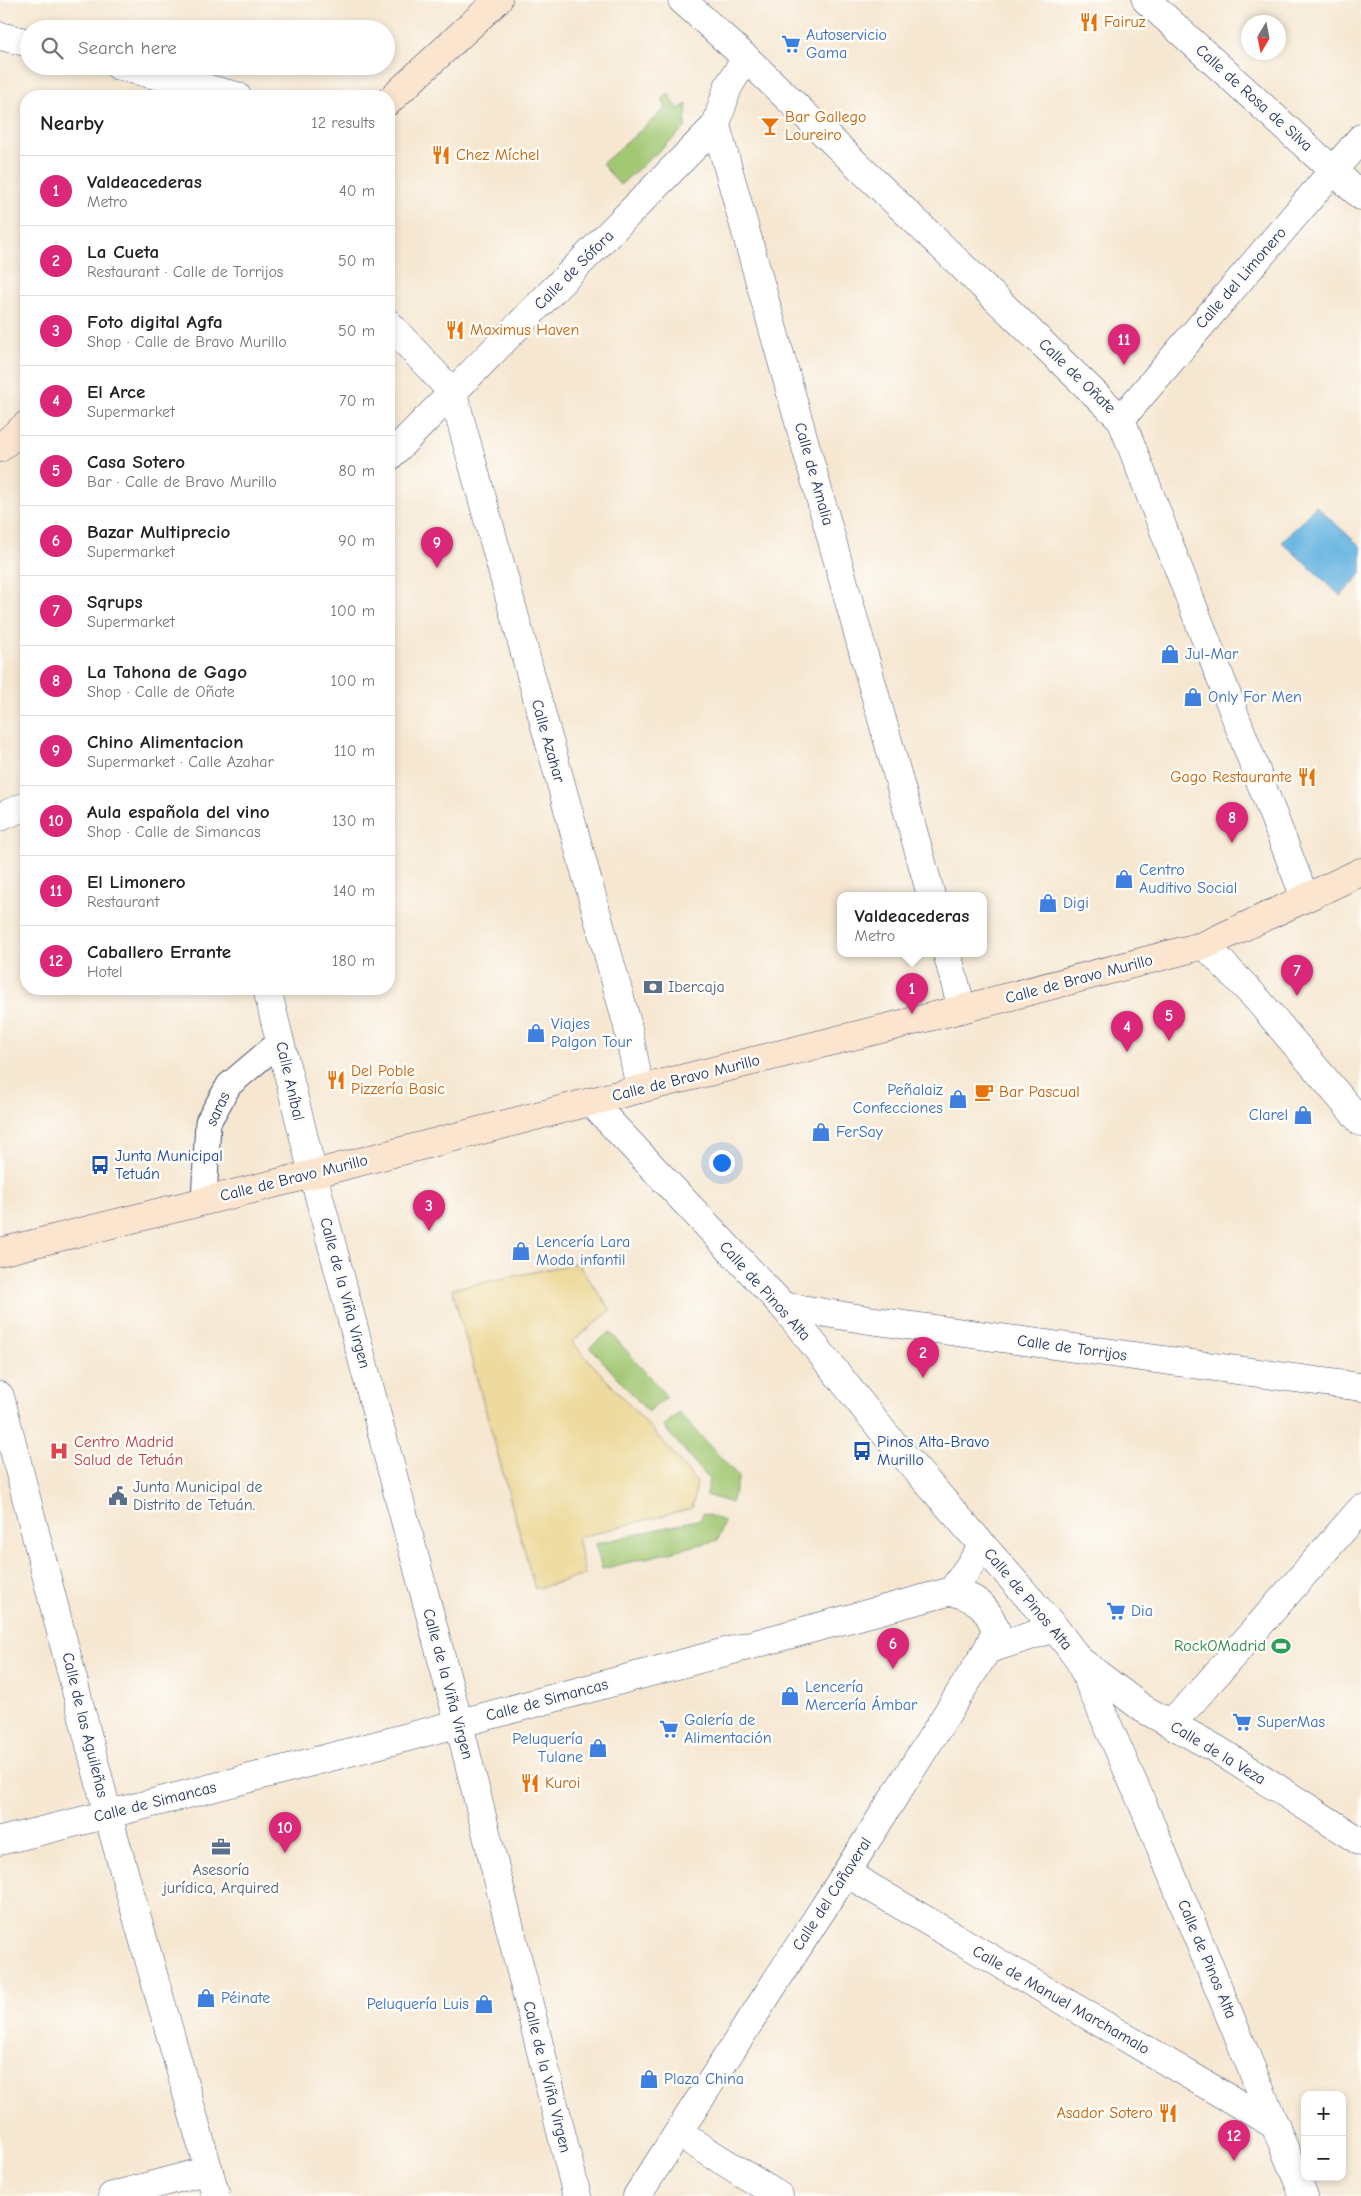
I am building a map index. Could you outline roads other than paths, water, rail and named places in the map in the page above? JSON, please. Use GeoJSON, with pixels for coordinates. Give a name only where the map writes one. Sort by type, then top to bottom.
{"type":"FeatureCollection","features":[{"type":"Feature","properties":{"kind":"main road"},"geometry":{"type":"LineString","coordinates":[[395,94],[498,0]]}},
{"type":"Feature","properties":{"kind":"main road"},"geometry":{"type":"LineString","coordinates":[[0,448],[20,430]]}},
{"type":"Feature","properties":{"kind":"main road","name":"Calle de Bravo Murillo"},"geometry":{"type":"LineString","coordinates":[[0,1252],[962,1009],[1205,945],[1361,872]]}},
{"type":"Feature","properties":{"kind":"street","name":"Calle de Oñate"},"geometry":{"type":"LineString","coordinates":[[682,0],[746,58],[1121,419],[1305,898]]}},
{"type":"Feature","properties":{"kind":"street","name":"Calle de Rosa de Silva"},"geometry":{"type":"LineString","coordinates":[[1146,0],[1361,196]]}},
{"type":"Feature","properties":{"kind":"street"},"geometry":{"type":"LineString","coordinates":[[0,36],[20,41]]}},
{"type":"Feature","properties":{"kind":"street"},"geometry":{"type":"LineString","coordinates":[[716,125],[728,86],[746,58]]}},
{"type":"Feature","properties":{"kind":"street"},"geometry":{"type":"LineString","coordinates":[[154,75],[213,90]]}},
{"type":"Feature","properties":{"kind":"street","name":"Calle de Sófora"},"geometry":{"type":"LineString","coordinates":[[395,451],[716,125]]}},
{"type":"Feature","properties":{"kind":"street","name":"Calle de Amalia"},"geometry":{"type":"LineString","coordinates":[[716,125],[930,892]]}},
{"type":"Feature","properties":{"kind":"street","name":"Calle del Limonero"},"geometry":{"type":"LineString","coordinates":[[1121,419],[1361,138]]}},
{"type":"Feature","properties":{"kind":"street"},"geometry":{"type":"LineString","coordinates":[[395,331],[452,393]]}},
{"type":"Feature","properties":{"kind":"street","name":"Calle Azahar"},"geometry":{"type":"LineString","coordinates":[[452,393],[627,1023],[640,1089]]}},
{"type":"Feature","properties":{"kind":"street"},"geometry":{"type":"LineString","coordinates":[[0,817],[20,809]]}},
{"type":"Feature","properties":{"kind":"street"},"geometry":{"type":"LineString","coordinates":[[1205,945],[1257,999],[1361,1122]]}},
{"type":"Feature","properties":{"kind":"street"},"geometry":{"type":"LineString","coordinates":[[948,957],[962,1009]]}},
{"type":"Feature","properties":{"kind":"street","name":"Calle Aníbal"},"geometry":{"type":"LineString","coordinates":[[269,995],[313,1174]]}},
{"type":"Feature","properties":{"kind":"street","name":"Calle de Pinos Alta"},"geometry":{"type":"LineString","coordinates":[[592,1102],[783,1306],[886,1434],[1054,1628],[1079,1660],[1143,1805],[1304,2196]]}},
{"type":"Feature","properties":{"kind":"street","name":"Calle de la Viña Virgen"},"geometry":{"type":"LineString","coordinates":[[313,1174],[459,1724],[577,2196]]}},
{"type":"Feature","properties":{"kind":"street","name":"Calle de Torrijos"},"geometry":{"type":"LineString","coordinates":[[783,1306],[888,1323],[1361,1387]]}},
{"type":"Feature","properties":{"kind":"street","name":"Calle de las Aguileñas"},"geometry":{"type":"LineString","coordinates":[[0,1396],[108,1815],[216,2196]]}},
{"type":"Feature","properties":{"kind":"street"},"geometry":{"type":"LineString","coordinates":[[1170,1723],[1191,1703],[1361,1509]]}},
{"type":"Feature","properties":{"kind":"street"},"geometry":{"type":"LineString","coordinates":[[952,1591],[983,1546]]}},
{"type":"Feature","properties":{"kind":"street","name":"Calle de Simancas"},"geometry":{"type":"LineString","coordinates":[[0,1841],[459,1724],[952,1591]]}},
{"type":"Feature","properties":{"kind":"street","name":"Calle del Cañaveral"},"geometry":{"type":"LineString","coordinates":[[637,2196],[846,1873],[987,1650],[996,1630],[991,1619],[977,1600],[952,1591]]}},
{"type":"Feature","properties":{"kind":"street"},"geometry":{"type":"LineString","coordinates":[[987,1650],[1054,1628]]}},
{"type":"Feature","properties":{"kind":"street","name":"Calle de la Veza"},"geometry":{"type":"LineString","coordinates":[[1079,1660],[1142,1708],[1218,1750],[1361,1842]]}},
{"type":"Feature","properties":{"kind":"street","name":"Calle de Manuel Marchamalo"},"geometry":{"type":"LineString","coordinates":[[846,1873],[1276,2126]]}},
{"type":"Feature","properties":{"kind":"street"},"geometry":{"type":"LineString","coordinates":[[678,2133],[779,2196]]}},
{"type":"Feature","properties":{"kind":"street"},"geometry":{"type":"LineString","coordinates":[[112,2196],[209,2170]]}},
{"type":"Feature","properties":{"kind":"lane","name":"saras"},"geometry":{"type":"LineString","coordinates":[[204,1201],[208,1122],[229,1085],[281,1041]]}},
{"type":"Feature","properties":{"kind":"water"},"geometry":{"type":"Polygon","coordinates":[[[1316,506],[1361,547],[1361,574],[1341,596],[1282,542],[1316,506]]]}},
{"type":"Feature","properties":{"kind":"place","name":"Fairuz"},"geometry":{"type":"Point","coordinates":[1089,22]}},
{"type":"Feature","properties":{"kind":"place","name":"Autoservicio Gama"},"geometry":{"type":"Point","coordinates":[791,44]}},
{"type":"Feature","properties":{"kind":"place","name":"Bar Gallego Loureiro"},"geometry":{"type":"Point","coordinates":[770,126]}},
{"type":"Feature","properties":{"kind":"place","name":"Chez Míchel"},"geometry":{"type":"Point","coordinates":[441,155]}},
{"type":"Feature","properties":{"kind":"place","name":"Maximus Haven"},"geometry":{"type":"Point","coordinates":[455,330]}},
{"type":"Feature","properties":{"kind":"place","name":"El Limonero"},"geometry":{"type":"Point","coordinates":[1124,365]}},
{"type":"Feature","properties":{"kind":"place","name":"Chino Alimentacion"},"geometry":{"type":"Point","coordinates":[437,568]}},
{"type":"Feature","properties":{"kind":"place","name":"Jul-Mar"},"geometry":{"type":"Point","coordinates":[1170,654]}},
{"type":"Feature","properties":{"kind":"place","name":"Only For Men"},"geometry":{"type":"Point","coordinates":[1193,697]}},
{"type":"Feature","properties":{"kind":"place","name":"Gago Restaurante"},"geometry":{"type":"Point","coordinates":[1307,777]}},
{"type":"Feature","properties":{"kind":"place","name":"La Tahona de Gago"},"geometry":{"type":"Point","coordinates":[1232,843]}},
{"type":"Feature","properties":{"kind":"place","name":"Centro Auditivo Social"},"geometry":{"type":"Point","coordinates":[1124,879]}},
{"type":"Feature","properties":{"kind":"place","name":"Digi"},"geometry":{"type":"Point","coordinates":[1048,903]}},
{"type":"Feature","properties":{"kind":"place","name":"Ibercaja"},"geometry":{"type":"Point","coordinates":[653,987]}},
{"type":"Feature","properties":{"kind":"place","name":"Sqrups"},"geometry":{"type":"Point","coordinates":[1297,996]}},
{"type":"Feature","properties":{"kind":"place","name":"Valdeacederas"},"geometry":{"type":"Point","coordinates":[912,1014]}},
{"type":"Feature","properties":{"kind":"place","name":"Viajes Palgon Tour"},"geometry":{"type":"Point","coordinates":[536,1033]}},
{"type":"Feature","properties":{"kind":"place","name":"Casa Sotero"},"geometry":{"type":"Point","coordinates":[1169,1041]}},
{"type":"Feature","properties":{"kind":"place","name":"El Arce"},"geometry":{"type":"Point","coordinates":[1127,1052]}},
{"type":"Feature","properties":{"kind":"place","name":"Del Poble Pizzería Basic"},"geometry":{"type":"Point","coordinates":[336,1080]}},
{"type":"Feature","properties":{"kind":"place","name":"Bar Pascual"},"geometry":{"type":"Point","coordinates":[984,1092]}},
{"type":"Feature","properties":{"kind":"place","name":"Peñalaiz Confecciones"},"geometry":{"type":"Point","coordinates":[958,1099]}},
{"type":"Feature","properties":{"kind":"place","name":"Clarel"},"geometry":{"type":"Point","coordinates":[1303,1115]}},
{"type":"Feature","properties":{"kind":"place","name":"FerSay"},"geometry":{"type":"Point","coordinates":[821,1132]}},
{"type":"Feature","properties":{"kind":"place","name":"Junta Municipal Tetuán"},"geometry":{"type":"Point","coordinates":[100,1165]}},
{"type":"Feature","properties":{"kind":"place","name":"Foto digital Agfa"},"geometry":{"type":"Point","coordinates":[429,1231]}},
{"type":"Feature","properties":{"kind":"place","name":"Lencería Lara Moda infantil"},"geometry":{"type":"Point","coordinates":[521,1251]}},
{"type":"Feature","properties":{"kind":"place","name":"La Cueta"},"geometry":{"type":"Point","coordinates":[923,1378]}},
{"type":"Feature","properties":{"kind":"place","name":"Centro Madrid Salud de Tetuán"},"geometry":{"type":"Point","coordinates":[59,1451]}},
{"type":"Feature","properties":{"kind":"place","name":"Pinos Alta-Bravo Murillo"},"geometry":{"type":"Point","coordinates":[862,1451]}},
{"type":"Feature","properties":{"kind":"place","name":"Junta Municipal de Distrito de Tetuán."},"geometry":{"type":"Point","coordinates":[118,1496]}},
{"type":"Feature","properties":{"kind":"place","name":"Dia"},"geometry":{"type":"Point","coordinates":[1116,1611]}},
{"type":"Feature","properties":{"kind":"place","name":"RockOMadrid"},"geometry":{"type":"Point","coordinates":[1281,1646]}},
{"type":"Feature","properties":{"kind":"place","name":"Bazar Multiprecio"},"geometry":{"type":"Point","coordinates":[893,1669]}},
{"type":"Feature","properties":{"kind":"place","name":"Lencería Mercería Ámbar"},"geometry":{"type":"Point","coordinates":[790,1696]}},
{"type":"Feature","properties":{"kind":"place","name":"SuperMas"},"geometry":{"type":"Point","coordinates":[1242,1722]}},
{"type":"Feature","properties":{"kind":"place","name":"Galería de Alimentación"},"geometry":{"type":"Point","coordinates":[669,1729]}},
{"type":"Feature","properties":{"kind":"place","name":"Peluquería Tulane"},"geometry":{"type":"Point","coordinates":[598,1748]}},
{"type":"Feature","properties":{"kind":"place","name":"Kuroi"},"geometry":{"type":"Point","coordinates":[530,1783]}},
{"type":"Feature","properties":{"kind":"place","name":"Asesoría jurídica, Arquired"},"geometry":{"type":"Point","coordinates":[221,1847]}},
{"type":"Feature","properties":{"kind":"place","name":"Aula española del vino"},"geometry":{"type":"Point","coordinates":[285,1853]}},
{"type":"Feature","properties":{"kind":"place","name":"Péinate"},"geometry":{"type":"Point","coordinates":[206,1998]}},
{"type":"Feature","properties":{"kind":"place","name":"Peluquería Luis"},"geometry":{"type":"Point","coordinates":[484,2004]}},
{"type":"Feature","properties":{"kind":"place","name":"Plaza China"},"geometry":{"type":"Point","coordinates":[649,2079]}},
{"type":"Feature","properties":{"kind":"place","name":"Asador Sotero"},"geometry":{"type":"Point","coordinates":[1168,2113]}},
{"type":"Feature","properties":{"kind":"place","name":"Caballero Errante"},"geometry":{"type":"Point","coordinates":[1234,2161]}}]}
